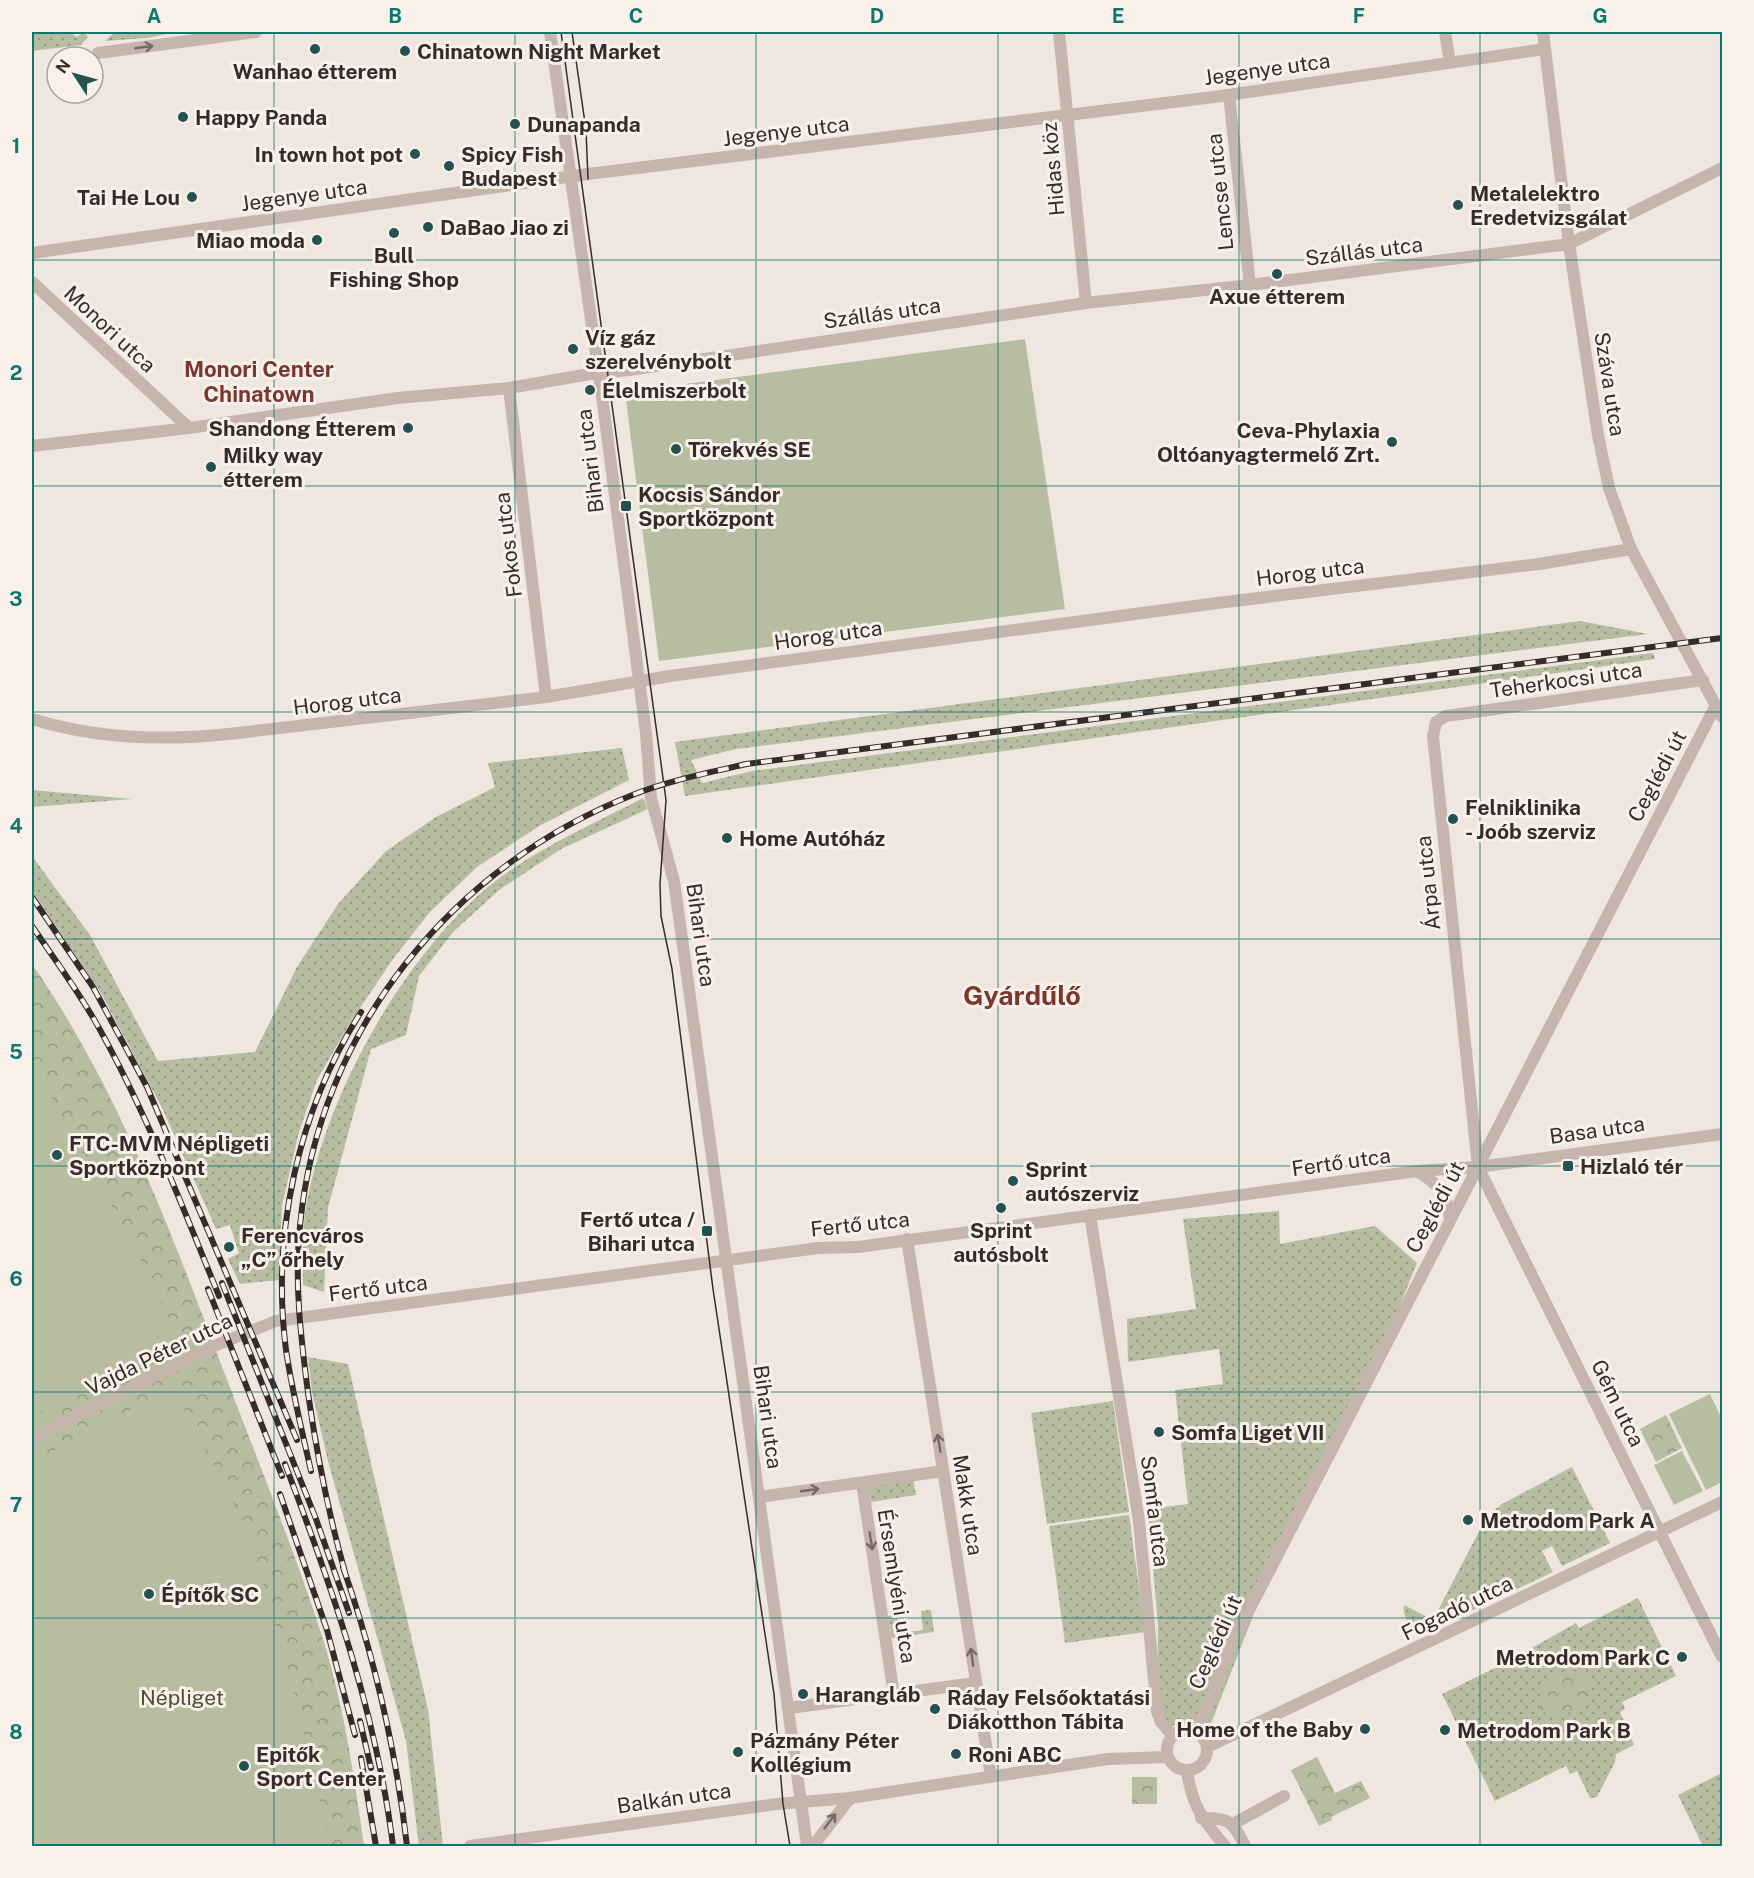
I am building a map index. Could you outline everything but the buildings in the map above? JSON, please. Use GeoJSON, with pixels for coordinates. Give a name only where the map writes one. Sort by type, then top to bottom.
{"type":"FeatureCollection","features":[{"type":"Feature","properties":{"kind":"street"},"geometry":{"type":"LineString","coordinates":[[105,52],[256,32]]}},
{"type":"Feature","properties":{"kind":"street","name":"Bihari utca"},"geometry":{"type":"LineString","coordinates":[[550,32],[598,373],[651,798],[674,881],[807,1846]]}},
{"type":"Feature","properties":{"kind":"street","name":"Hidas köz"},"geometry":{"type":"LineString","coordinates":[[1059,32],[1086,303]]}},
{"type":"Feature","properties":{"kind":"street"},"geometry":{"type":"LineString","coordinates":[[1445,32],[1450,62]]}},
{"type":"Feature","properties":{"kind":"street","name":"Száva utca"},"geometry":{"type":"LineString","coordinates":[[1543,32],[1569,244],[1609,488],[1631,549],[1719,711]]}},
{"type":"Feature","properties":{"kind":"street","name":"Jegenye utca"},"geometry":{"type":"LineString","coordinates":[[32,253],[571,177],[1229,95],[1545,49]]}},
{"type":"Feature","properties":{"kind":"street","name":"Lencse utca"},"geometry":{"type":"LineString","coordinates":[[1229,95],[1250,285]]}},
{"type":"Feature","properties":{"kind":"street","name":"Szállás utca"},"geometry":{"type":"LineString","coordinates":[[32,446],[189,428],[398,398],[509,388],[598,373],[1086,303],[1250,285],[1569,244],[1722,168]]}},
{"type":"Feature","properties":{"kind":"street","name":"Monori utca"},"geometry":{"type":"LineString","coordinates":[[32,282],[189,428]]}},
{"type":"Feature","properties":{"kind":"street","name":"Fokos utca"},"geometry":{"type":"LineString","coordinates":[[509,388],[546,698]]}},
{"type":"Feature","properties":{"kind":"street","name":"Horog utca"},"geometry":{"type":"LineString","coordinates":[[32,719],[81,730],[130,737],[187,738],[546,698],[638,680],[1206,604],[1539,564],[1631,549]]}},
{"type":"Feature","properties":{"kind":"street","name":"Teherkocsi utca"},"geometry":{"type":"LineString","coordinates":[[1436,722],[1446,716],[1703,680]]}},
{"type":"Feature","properties":{"kind":"street","name":"Ceglédi út"},"geometry":{"type":"LineString","coordinates":[[1195,1731],[1211,1700],[1228,1651],[1450,1218],[1719,711]]}},
{"type":"Feature","properties":{"kind":"street","name":"Árpa utca"},"geometry":{"type":"LineString","coordinates":[[1436,722],[1433,736],[1478,1167]]}},
{"type":"Feature","properties":{"kind":"street","name":"Basa utca"},"geometry":{"type":"LineString","coordinates":[[1478,1167],[1722,1134]]}},
{"type":"Feature","properties":{"kind":"street"},"geometry":{"type":"LineString","coordinates":[[1417,1171],[1478,1167]]}},
{"type":"Feature","properties":{"kind":"street","name":"Gém utca"},"geometry":{"type":"LineString","coordinates":[[1478,1167],[1722,1657]]}},
{"type":"Feature","properties":{"kind":"street"},"geometry":{"type":"LineString","coordinates":[[1417,1171],[1439,1186],[1448,1204],[1450,1218]]}},
{"type":"Feature","properties":{"kind":"street","name":"Fertő utca"},"geometry":{"type":"LineString","coordinates":[[307,1316],[1417,1171]]}},
{"type":"Feature","properties":{"kind":"street","name":"Somfa utca"},"geometry":{"type":"LineString","coordinates":[[1090,1215],[1138,1521],[1157,1712],[1161,1722],[1173,1736]]}},
{"type":"Feature","properties":{"kind":"street","name":"Makk utca"},"geometry":{"type":"LineString","coordinates":[[907,1239],[991,1777]]}},
{"type":"Feature","properties":{"kind":"street","name":"Vajda Péter utca"},"geometry":{"type":"LineString","coordinates":[[32,1438],[214,1346],[276,1321],[307,1316]]}},
{"type":"Feature","properties":{"kind":"street"},"geometry":{"type":"LineString","coordinates":[[759,1497],[943,1471]]}},
{"type":"Feature","properties":{"kind":"street","name":"Érsemlyéni utca"},"geometry":{"type":"LineString","coordinates":[[862,1483],[894,1695]]}},
{"type":"Feature","properties":{"kind":"street","name":"Fogadó utca"},"geometry":{"type":"LineString","coordinates":[[1207,1747],[1722,1502]]}},
{"type":"Feature","properties":{"kind":"street"},"geometry":{"type":"LineString","coordinates":[[789,1708],[975,1683]]}},
{"type":"Feature","properties":{"kind":"street"},"geometry":{"type":"LineString","coordinates":[[1184,1730],[1195,1731],[1204,1739],[1207,1747],[1204,1762],[1187,1771],[1176,1767],[1168,1757],[1167,1746],[1173,1736],[1184,1730]]}},
{"type":"Feature","properties":{"kind":"street","name":"Balkán utca"},"geometry":{"type":"LineString","coordinates":[[470,1846],[801,1802],[850,1798],[1108,1759],[1168,1757]]}},
{"type":"Feature","properties":{"kind":"street"},"geometry":{"type":"LineString","coordinates":[[1187,1771],[1190,1789],[1201,1818],[1226,1846]]}},
{"type":"Feature","properties":{"kind":"street"},"geometry":{"type":"LineString","coordinates":[[1233,1824],[1284,1796]]}},
{"type":"Feature","properties":{"kind":"street"},"geometry":{"type":"LineString","coordinates":[[813,1846],[850,1798]]}},
{"type":"Feature","properties":{"kind":"street"},"geometry":{"type":"LineString","coordinates":[[1201,1818],[1221,1818],[1233,1824],[1245,1846]]}},
{"type":"Feature","properties":{"kind":"green space"},"geometry":{"type":"Polygon","coordinates":[[[32,32],[69,32],[77,37],[84,32],[88,37],[81,45],[45,45],[45,49],[32,51],[32,32]]]}},
{"type":"Feature","properties":{"kind":"green space"},"geometry":{"type":"Polygon","coordinates":[[[115,32],[176,32],[147,38],[105,41],[115,32]]]}},
{"type":"Feature","properties":{"kind":"green space"},"geometry":{"type":"Polygon","coordinates":[[[1025,339],[1065,609],[659,661],[625,392],[1025,339]]]}},
{"type":"Feature","properties":{"kind":"green space"},"geometry":{"type":"Polygon","coordinates":[[[1580,621],[1648,634],[736,749],[691,760],[702,783],[752,771],[1653,653],[1655,659],[685,796],[675,742],[1580,621]]]}},
{"type":"Feature","properties":{"kind":"green space"},"geometry":{"type":"Polygon","coordinates":[[[622,748],[629,780],[539,826],[477,867],[430,912],[393,959],[352,1020],[317,1080],[299,1132],[282,1205],[279,1280],[240,1284],[228,1259],[239,1253],[230,1225],[216,1229],[163,1110],[101,993],[32,891],[32,856],[90,935],[158,1061],[255,1052],[297,967],[338,904],[386,851],[436,817],[495,787],[488,763],[622,748]]]}},
{"type":"Feature","properties":{"kind":"green space"},"geometry":{"type":"Polygon","coordinates":[[[32,790],[132,799],[32,807],[32,790]]]}},
{"type":"Feature","properties":{"kind":"green space"},"geometry":{"type":"Polygon","coordinates":[[[643,798],[648,809],[561,849],[499,890],[453,932],[419,976],[406,1035],[371,1049],[328,1208],[324,1292],[303,1285],[305,1213],[329,1123],[372,1032],[399,989],[428,949],[460,913],[493,883],[547,848],[643,798]]]}},
{"type":"Feature","properties":{"kind":"green space","name":"Népliget"},"geometry":{"type":"Polygon","coordinates":[[[32,964],[90,1059],[138,1158],[181,1260],[286,1533],[330,1662],[352,1767],[364,1846],[32,1846],[32,964]]]}},
{"type":"Feature","properties":{"kind":"green space","name":"FTC-MVM Népligeti Sportközpont"},"geometry":{"type":"Polygon","coordinates":[[[32,1062],[135,1248],[178,1338],[32,1416],[32,1062]]]}},
{"type":"Feature","properties":{"kind":"green space"},"geometry":{"type":"Polygon","coordinates":[[[1279,1211],[1280,1244],[1375,1226],[1417,1263],[1378,1359],[1274,1562],[1207,1734],[1161,1722],[1157,1712],[1158,1626],[1148,1509],[1188,1504],[1175,1390],[1223,1384],[1219,1349],[1128,1362],[1127,1319],[1196,1309],[1183,1219],[1279,1211]]]}},
{"type":"Feature","properties":{"kind":"green space"},"geometry":{"type":"Polygon","coordinates":[[[308,1357],[348,1364],[428,1709],[443,1846],[419,1846],[406,1741],[328,1461],[312,1392],[308,1357]]]}},
{"type":"Feature","properties":{"kind":"green space","name":"Építők SC"},"geometry":{"type":"Polygon","coordinates":[[[172,1388],[247,1528],[286,1661],[331,1846],[32,1846],[32,1462],[172,1388]]]}},
{"type":"Feature","properties":{"kind":"green space"},"geometry":{"type":"Polygon","coordinates":[[[1710,1394],[1722,1419],[1722,1482],[1706,1490],[1669,1414],[1710,1394]]]}},
{"type":"Feature","properties":{"kind":"green space"},"geometry":{"type":"Polygon","coordinates":[[[1113,1401],[1129,1512],[1047,1524],[1031,1413],[1113,1401]]]}},
{"type":"Feature","properties":{"kind":"green space"},"geometry":{"type":"Polygon","coordinates":[[[1666,1415],[1682,1448],[1656,1462],[1640,1429],[1666,1415]]]}},
{"type":"Feature","properties":{"kind":"green space"},"geometry":{"type":"Polygon","coordinates":[[[1682,1451],[1703,1491],[1674,1505],[1654,1465],[1682,1451]]]}},
{"type":"Feature","properties":{"kind":"green space"},"geometry":{"type":"Polygon","coordinates":[[[1572,1467],[1610,1543],[1562,1566],[1552,1546],[1542,1551],[1553,1572],[1422,1634],[1411,1625],[1406,1618],[1404,1605],[1433,1620],[1487,1516],[1502,1504],[1572,1467]]]}},
{"type":"Feature","properties":{"kind":"green space"},"geometry":{"type":"Polygon","coordinates":[[[913,1478],[916,1495],[871,1502],[868,1485],[913,1478]]]}},
{"type":"Feature","properties":{"kind":"green space"},"geometry":{"type":"Polygon","coordinates":[[[1129,1515],[1145,1632],[1065,1643],[1049,1526],[1129,1515]]]}},
{"type":"Feature","properties":{"kind":"green space"},"geometry":{"type":"Polygon","coordinates":[[[1638,1598],[1676,1676],[1622,1702],[1625,1709],[1620,1712],[1634,1745],[1616,1754],[1615,1762],[1597,1797],[1590,1798],[1577,1771],[1570,1774],[1566,1766],[1495,1801],[1442,1694],[1511,1660],[1576,1623],[1579,1628],[1638,1598]]]}},
{"type":"Feature","properties":{"kind":"green space"},"geometry":{"type":"Polygon","coordinates":[[[931,1610],[934,1632],[892,1638],[888,1616],[897,1615],[900,1633],[923,1630],[921,1611],[931,1610]]]}},
{"type":"Feature","properties":{"kind":"green space"},"geometry":{"type":"Polygon","coordinates":[[[1570,1670],[1588,1675],[1586,1696],[1581,1703],[1575,1709],[1559,1715],[1539,1710],[1540,1694],[1546,1682],[1556,1674],[1570,1670]]]}},
{"type":"Feature","properties":{"kind":"green space"},"geometry":{"type":"Polygon","coordinates":[[[1317,1757],[1335,1793],[1361,1781],[1370,1798],[1331,1817],[1332,1820],[1319,1826],[1291,1770],[1317,1757]]]}},
{"type":"Feature","properties":{"kind":"green space"},"geometry":{"type":"Polygon","coordinates":[[[1722,1773],[1722,1846],[1703,1846],[1678,1795],[1722,1773]]]}},
{"type":"Feature","properties":{"kind":"green space"},"geometry":{"type":"Polygon","coordinates":[[[1132,1777],[1157,1777],[1157,1804],[1132,1804],[1132,1777]]]}},
{"type":"Feature","properties":{"kind":"tram line"},"geometry":{"type":"LineString","coordinates":[[561,32],[666,800],[660,884],[661,916],[672,969],[713,1289],[774,1694],[783,1804],[790,1846]]}},
{"type":"Feature","properties":{"kind":"tram line"},"geometry":{"type":"LineString","coordinates":[[572,32],[586,130],[588,179]]}},
{"type":"Feature","properties":{"kind":"railway"},"geometry":{"type":"LineString","coordinates":[[345,1572],[328,1506],[315,1439],[299,1310],[298,1247],[312,1154],[334,1086],[366,1022],[406,963],[454,910],[508,864],[569,825],[635,794],[676,781],[746,764],[1722,638]]}},
{"type":"Feature","properties":{"kind":"railway"},"geometry":{"type":"LineString","coordinates":[[32,897],[93,987],[147,1087],[297,1440]]}},
{"type":"Feature","properties":{"kind":"railway"},"geometry":{"type":"LineString","coordinates":[[32,926],[80,997],[113,1054],[162,1157],[219,1296]]}},
{"type":"Feature","properties":{"kind":"railway"},"geometry":{"type":"LineString","coordinates":[[311,1471],[286,1350],[282,1306],[287,1218],[294,1174],[321,1090],[339,1050],[361,1012]]}},
{"type":"Feature","properties":{"kind":"railway"},"geometry":{"type":"LineString","coordinates":[[222,1283],[316,1519],[349,1613]]}},
{"type":"Feature","properties":{"kind":"railway"},"geometry":{"type":"LineString","coordinates":[[208,1289],[282,1476]]}},
{"type":"Feature","properties":{"kind":"railway"},"geometry":{"type":"LineString","coordinates":[[285,1464],[351,1652],[376,1749],[393,1846]]}},
{"type":"Feature","properties":{"kind":"railway"},"geometry":{"type":"LineString","coordinates":[[280,1494],[327,1630],[355,1735]]}},
{"type":"Feature","properties":{"kind":"railway"},"geometry":{"type":"LineString","coordinates":[[343,1567],[365,1636],[383,1705],[397,1775],[407,1846]]}},
{"type":"Feature","properties":{"kind":"railway"},"geometry":{"type":"LineString","coordinates":[[360,1721],[371,1768]]}},
{"type":"Feature","properties":{"kind":"railway"},"geometry":{"type":"LineString","coordinates":[[361,1758],[376,1846]]}},
{"type":"Feature","properties":{"kind":"place","name":"Wanhao étterem"},"geometry":{"type":"Point","coordinates":[315,49]}},
{"type":"Feature","properties":{"kind":"place","name":"Chinatown Night Market"},"geometry":{"type":"Point","coordinates":[405,51]}},
{"type":"Feature","properties":{"kind":"place","name":"Happy Panda"},"geometry":{"type":"Point","coordinates":[183,117]}},
{"type":"Feature","properties":{"kind":"place","name":"Dunapanda"},"geometry":{"type":"Point","coordinates":[515,124]}},
{"type":"Feature","properties":{"kind":"place","name":"In town hot pot"},"geometry":{"type":"Point","coordinates":[415,154]}},
{"type":"Feature","properties":{"kind":"place","name":"Spicy Fish Budapest"},"geometry":{"type":"Point","coordinates":[449,166]}},
{"type":"Feature","properties":{"kind":"place","name":"Tai He Lou"},"geometry":{"type":"Point","coordinates":[192,197]}},
{"type":"Feature","properties":{"kind":"place","name":"Metalelektro Eredetvizsgálat"},"geometry":{"type":"Point","coordinates":[1458,205]}},
{"type":"Feature","properties":{"kind":"place","name":"DaBao Jiao zi"},"geometry":{"type":"Point","coordinates":[428,227]}},
{"type":"Feature","properties":{"kind":"place","name":"Bull Fishing Shop"},"geometry":{"type":"Point","coordinates":[394,233]}},
{"type":"Feature","properties":{"kind":"place","name":"Miao moda"},"geometry":{"type":"Point","coordinates":[317,240]}},
{"type":"Feature","properties":{"kind":"place","name":"Axue étterem"},"geometry":{"type":"Point","coordinates":[1277,274]}},
{"type":"Feature","properties":{"kind":"place","name":"Víz gáz szerelvénybolt"},"geometry":{"type":"Point","coordinates":[573,349]}},
{"type":"Feature","properties":{"kind":"place","name":"Élelmiszerbolt"},"geometry":{"type":"Point","coordinates":[590,390]}},
{"type":"Feature","properties":{"kind":"place","name":"Shandong Étterem"},"geometry":{"type":"Point","coordinates":[408,428]}},
{"type":"Feature","properties":{"kind":"place","name":"Ceva-Phylaxia Oltóanyagtermelő Zrt."},"geometry":{"type":"Point","coordinates":[1392,442]}},
{"type":"Feature","properties":{"kind":"place","name":"Törekvés SE"},"geometry":{"type":"Point","coordinates":[676,449]}},
{"type":"Feature","properties":{"kind":"place","name":"Milky way étterem"},"geometry":{"type":"Point","coordinates":[211,467]}},
{"type":"Feature","properties":{"kind":"place","name":"Kocsis Sándor Sportközpont"},"geometry":{"type":"Point","coordinates":[626,506]}},
{"type":"Feature","properties":{"kind":"place","name":"Felniklinika - Joób szerviz"},"geometry":{"type":"Point","coordinates":[1453,819]}},
{"type":"Feature","properties":{"kind":"place","name":"Home Autóház"},"geometry":{"type":"Point","coordinates":[727,838]}},
{"type":"Feature","properties":{"kind":"place","name":"FTC-MVM Népligeti Sportközpont"},"geometry":{"type":"Point","coordinates":[57,1155]}},
{"type":"Feature","properties":{"kind":"place","name":"Hizlaló tér"},"geometry":{"type":"Point","coordinates":[1568,1166]}},
{"type":"Feature","properties":{"kind":"place","name":"Sprint autószerviz"},"geometry":{"type":"Point","coordinates":[1013,1181]}},
{"type":"Feature","properties":{"kind":"place","name":"Sprint autósbolt"},"geometry":{"type":"Point","coordinates":[1001,1208]}},
{"type":"Feature","properties":{"kind":"place","name":"Fertő utca / Bihari utca"},"geometry":{"type":"Point","coordinates":[707,1231]}},
{"type":"Feature","properties":{"kind":"place","name":"Ferencváros „C” őrhely"},"geometry":{"type":"Point","coordinates":[229,1247]}},
{"type":"Feature","properties":{"kind":"place","name":"Somfa Liget VII"},"geometry":{"type":"Point","coordinates":[1159,1432]}},
{"type":"Feature","properties":{"kind":"place","name":"Metrodom Park A"},"geometry":{"type":"Point","coordinates":[1468,1520]}},
{"type":"Feature","properties":{"kind":"place","name":"Építők SC"},"geometry":{"type":"Point","coordinates":[149,1594]}},
{"type":"Feature","properties":{"kind":"place","name":"Metrodom Park C"},"geometry":{"type":"Point","coordinates":[1682,1657]}},
{"type":"Feature","properties":{"kind":"place","name":"Harangláb"},"geometry":{"type":"Point","coordinates":[803,1694]}},
{"type":"Feature","properties":{"kind":"place","name":"Ráday Felsőoktatási Diákotthon Tábita"},"geometry":{"type":"Point","coordinates":[935,1709]}},
{"type":"Feature","properties":{"kind":"place","name":"Home of the Baby"},"geometry":{"type":"Point","coordinates":[1365,1729]}},
{"type":"Feature","properties":{"kind":"place","name":"Metrodom Park B"},"geometry":{"type":"Point","coordinates":[1445,1730]}},
{"type":"Feature","properties":{"kind":"place","name":"Pázmány Péter Kollégium"},"geometry":{"type":"Point","coordinates":[738,1752]}},
{"type":"Feature","properties":{"kind":"place","name":"Roni ABC"},"geometry":{"type":"Point","coordinates":[956,1754]}},
{"type":"Feature","properties":{"kind":"place","name":"Epitők Sport Center"},"geometry":{"type":"Point","coordinates":[244,1766]}},
{"type":"Feature","properties":{"kind":"district","name":"Monori Center Chinatown"},"geometry":{"type":"Point","coordinates":[259,382]}},
{"type":"Feature","properties":{"kind":"district","name":"Gyárdűlő"},"geometry":{"type":"Point","coordinates":[1022,995]}}]}
